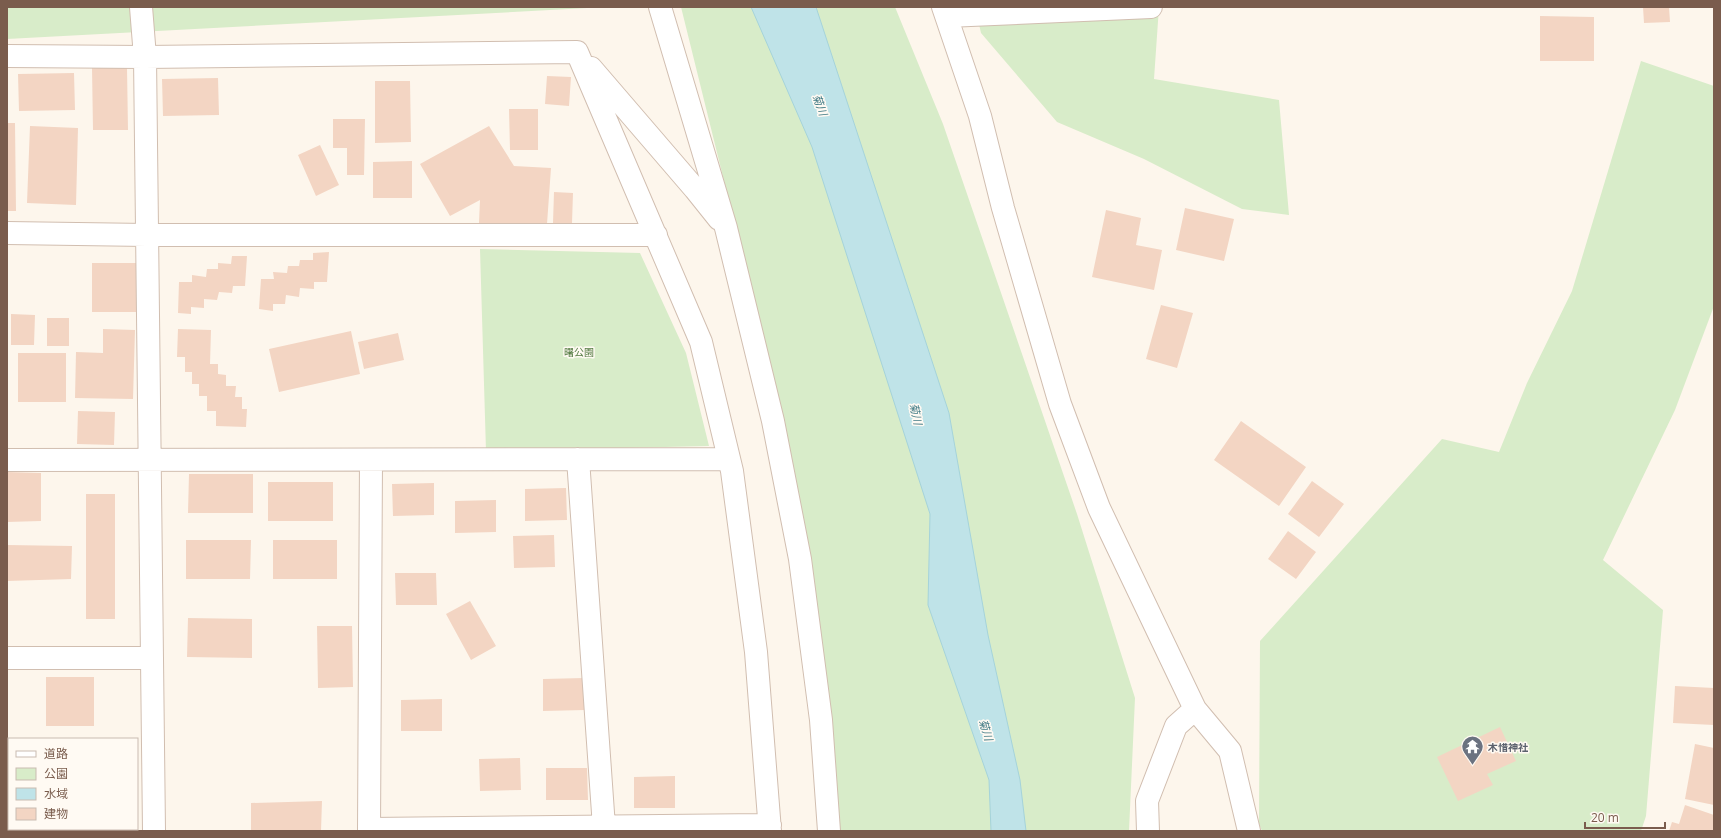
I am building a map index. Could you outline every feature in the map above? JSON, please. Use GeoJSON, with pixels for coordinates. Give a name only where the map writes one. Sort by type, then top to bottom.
{"type":"FeatureCollection","features":[{"type":"Feature","properties":{"kind":"street"},"geometry":{"type":"LineString","coordinates":[[141,7],[145,56],[154,831]]}},
{"type":"Feature","properties":{"kind":"street"},"geometry":{"type":"LineString","coordinates":[[660,7],[726,228],[773,421],[800,559],[821,720],[829,831]]}},
{"type":"Feature","properties":{"kind":"street"},"geometry":{"type":"LineString","coordinates":[[1151,7],[945,12],[980,116],[1005,216],[1060,404],[1099,508],[1195,709],[1230,751],[1250,831]]}},
{"type":"Feature","properties":{"kind":"street"},"geometry":{"type":"LineString","coordinates":[[371,460],[369,830],[604,827],[770,828],[756,652],[729,459],[701,342],[576,52]]}},
{"type":"Feature","properties":{"kind":"street"},"geometry":{"type":"LineString","coordinates":[[7,56],[576,52],[695,189],[726,228]]}},
{"type":"Feature","properties":{"kind":"street"},"geometry":{"type":"LineString","coordinates":[[7,233],[147,235],[656,235]]}},
{"type":"Feature","properties":{"kind":"street"},"geometry":{"type":"LineString","coordinates":[[7,460],[729,459]]}},
{"type":"Feature","properties":{"kind":"street"},"geometry":{"type":"LineString","coordinates":[[578,460],[604,827]]}},
{"type":"Feature","properties":{"kind":"street"},"geometry":{"type":"LineString","coordinates":[[7,658],[152,658]]}},
{"type":"Feature","properties":{"kind":"street"},"geometry":{"type":"LineString","coordinates":[[1148,831],[1147,801],[1150,793],[1176,726],[1195,709]]}},
{"type":"Feature","properties":{"kind":"green space"},"geometry":{"type":"Polygon","coordinates":[[[7,7],[606,7],[7,39],[7,7]]]}},
{"type":"Feature","properties":{"kind":"green space"},"geometry":{"type":"Polygon","coordinates":[[[681,7],[895,7],[943,124],[1077,514],[1135,698],[1129,831],[827,831],[797,542],[749,282],[681,7]]]}},
{"type":"Feature","properties":{"kind":"green space"},"geometry":{"type":"Polygon","coordinates":[[[975,7],[1159,7],[1154,79],[1279,100],[1289,215],[1242,209],[1144,159],[1057,122],[981,33],[975,7]]]}},
{"type":"Feature","properties":{"kind":"green space"},"geometry":{"type":"Polygon","coordinates":[[[1641,61],[1714,86],[1714,306],[1675,410],[1603,560],[1663,610],[1646,816],[1641,831],[1262,831],[1259,824],[1260,641],[1442,439],[1499,452],[1527,383],[1572,291],[1641,61]]]}},
{"type":"Feature","properties":{"kind":"green space","name":"曙公園"},"geometry":{"type":"Polygon","coordinates":[[[480,249],[640,253],[686,353],[709,446],[486,451],[480,249]]]}},
{"type":"Feature","properties":{"kind":"water","name":"菊川"},"geometry":{"type":"Polygon","coordinates":[[[751,7],[816,7],[949,413],[988,635],[1020,780],[1026,831],[991,831],[989,780],[928,605],[930,514],[812,147],[751,7]]]}},
{"type":"Feature","properties":{"kind":"building"},"geometry":{"type":"Polygon","coordinates":[[[1643,7],[1669,7],[1670,22],[1644,23],[1643,7]]]}},
{"type":"Feature","properties":{"kind":"building"},"geometry":{"type":"Polygon","coordinates":[[[1540,16],[1594,17],[1594,61],[1540,61],[1540,16]]]}},
{"type":"Feature","properties":{"kind":"building"},"geometry":{"type":"Polygon","coordinates":[[[92,68],[127,68],[128,130],[93,130],[92,68]]]}},
{"type":"Feature","properties":{"kind":"building"},"geometry":{"type":"Polygon","coordinates":[[[74,73],[75,110],[19,111],[18,74],[74,73]]]}},
{"type":"Feature","properties":{"kind":"building"},"geometry":{"type":"Polygon","coordinates":[[[547,76],[571,77],[569,106],[545,104],[547,76]]]}},
{"type":"Feature","properties":{"kind":"building"},"geometry":{"type":"Polygon","coordinates":[[[218,78],[219,115],[163,116],[162,79],[218,78]]]}},
{"type":"Feature","properties":{"kind":"building"},"geometry":{"type":"Polygon","coordinates":[[[375,81],[410,81],[411,142],[375,143],[375,81]]]}},
{"type":"Feature","properties":{"kind":"building"},"geometry":{"type":"Polygon","coordinates":[[[509,109],[538,109],[538,150],[510,150],[509,109]]]}},
{"type":"Feature","properties":{"kind":"building"},"geometry":{"type":"Polygon","coordinates":[[[333,119],[365,119],[364,175],[347,175],[347,148],[333,148],[333,119]]]}},
{"type":"Feature","properties":{"kind":"building"},"geometry":{"type":"Polygon","coordinates":[[[7,123],[15,123],[16,211],[7,211],[7,123]]]}},
{"type":"Feature","properties":{"kind":"building"},"geometry":{"type":"Polygon","coordinates":[[[30,126],[78,128],[76,205],[27,203],[30,126]]]}},
{"type":"Feature","properties":{"kind":"building"},"geometry":{"type":"Polygon","coordinates":[[[489,126],[514,166],[551,168],[547,224],[479,223],[480,200],[450,216],[420,164],[489,126]]]}},
{"type":"Feature","properties":{"kind":"building"},"geometry":{"type":"Polygon","coordinates":[[[320,145],[339,185],[316,196],[298,155],[320,145]]]}},
{"type":"Feature","properties":{"kind":"building"},"geometry":{"type":"Polygon","coordinates":[[[412,161],[412,198],[373,198],[373,162],[412,161]]]}},
{"type":"Feature","properties":{"kind":"building"},"geometry":{"type":"Polygon","coordinates":[[[554,192],[573,193],[572,223],[553,223],[554,192]]]}},
{"type":"Feature","properties":{"kind":"building"},"geometry":{"type":"Polygon","coordinates":[[[1185,208],[1234,219],[1224,261],[1176,250],[1185,208]]]}},
{"type":"Feature","properties":{"kind":"building"},"geometry":{"type":"Polygon","coordinates":[[[1106,210],[1141,218],[1136,245],[1162,250],[1154,290],[1092,277],[1106,210]]]}},
{"type":"Feature","properties":{"kind":"building"},"geometry":{"type":"Polygon","coordinates":[[[329,252],[327,282],[314,282],[314,289],[300,288],[299,297],[286,295],[285,304],[273,304],[273,311],[259,309],[261,279],[274,279],[273,272],[287,273],[288,266],[299,266],[300,260],[313,260],[313,253],[329,252]]]}},
{"type":"Feature","properties":{"kind":"building"},"geometry":{"type":"Polygon","coordinates":[[[232,256],[247,256],[245,286],[233,286],[232,293],[219,292],[217,300],[204,299],[204,308],[191,307],[191,314],[178,313],[179,282],[192,282],[192,275],[206,277],[207,269],[218,269],[218,263],[231,264],[232,256]]]}},
{"type":"Feature","properties":{"kind":"building"},"geometry":{"type":"Polygon","coordinates":[[[92,263],[140,263],[140,312],[92,312],[92,263]]]}},
{"type":"Feature","properties":{"kind":"building"},"geometry":{"type":"Polygon","coordinates":[[[1161,305],[1193,313],[1177,368],[1146,359],[1161,305]]]}},
{"type":"Feature","properties":{"kind":"building"},"geometry":{"type":"Polygon","coordinates":[[[11,314],[35,315],[34,345],[11,345],[11,314]]]}},
{"type":"Feature","properties":{"kind":"building"},"geometry":{"type":"Polygon","coordinates":[[[47,318],[69,318],[69,346],[47,346],[47,318]]]}},
{"type":"Feature","properties":{"kind":"building"},"geometry":{"type":"Polygon","coordinates":[[[103,329],[135,330],[133,399],[75,398],[76,352],[103,353],[103,329]]]}},
{"type":"Feature","properties":{"kind":"building"},"geometry":{"type":"Polygon","coordinates":[[[178,329],[211,330],[210,364],[218,364],[218,374],[226,375],[226,386],[236,386],[235,397],[242,397],[242,409],[247,409],[246,427],[216,426],[216,411],[207,411],[207,396],[199,396],[199,384],[192,384],[192,372],[185,372],[185,357],[177,357],[178,329]]]}},
{"type":"Feature","properties":{"kind":"building"},"geometry":{"type":"Polygon","coordinates":[[[351,331],[360,374],[279,392],[269,349],[351,331]]]}},
{"type":"Feature","properties":{"kind":"building"},"geometry":{"type":"Polygon","coordinates":[[[398,333],[404,360],[364,369],[358,342],[398,333]]]}},
{"type":"Feature","properties":{"kind":"building"},"geometry":{"type":"Polygon","coordinates":[[[18,353],[66,353],[66,402],[18,402],[18,353]]]}},
{"type":"Feature","properties":{"kind":"building"},"geometry":{"type":"Polygon","coordinates":[[[78,411],[115,412],[114,445],[77,444],[78,411]]]}},
{"type":"Feature","properties":{"kind":"building"},"geometry":{"type":"Polygon","coordinates":[[[1241,421],[1306,467],[1279,506],[1214,460],[1241,421]]]}},
{"type":"Feature","properties":{"kind":"building"},"geometry":{"type":"Polygon","coordinates":[[[7,472],[41,473],[41,521],[7,522],[7,472]]]}},
{"type":"Feature","properties":{"kind":"building"},"geometry":{"type":"Polygon","coordinates":[[[189,474],[253,474],[253,513],[188,513],[189,474]]]}},
{"type":"Feature","properties":{"kind":"building"},"geometry":{"type":"Polygon","coordinates":[[[1312,481],[1344,504],[1319,537],[1288,514],[1312,481]]]}},
{"type":"Feature","properties":{"kind":"building"},"geometry":{"type":"Polygon","coordinates":[[[268,482],[333,482],[333,521],[268,521],[268,482]]]}},
{"type":"Feature","properties":{"kind":"building"},"geometry":{"type":"Polygon","coordinates":[[[434,483],[434,515],[393,516],[392,484],[434,483]]]}},
{"type":"Feature","properties":{"kind":"building"},"geometry":{"type":"Polygon","coordinates":[[[566,488],[567,520],[525,521],[525,489],[566,488]]]}},
{"type":"Feature","properties":{"kind":"building"},"geometry":{"type":"Polygon","coordinates":[[[86,494],[115,494],[115,619],[86,619],[86,494]]]}},
{"type":"Feature","properties":{"kind":"building"},"geometry":{"type":"Polygon","coordinates":[[[496,500],[496,532],[455,533],[455,501],[496,500]]]}},
{"type":"Feature","properties":{"kind":"building"},"geometry":{"type":"Polygon","coordinates":[[[1288,531],[1316,552],[1296,579],[1268,559],[1288,531]]]}},
{"type":"Feature","properties":{"kind":"building"},"geometry":{"type":"Polygon","coordinates":[[[554,535],[555,567],[514,568],[513,536],[554,535]]]}},
{"type":"Feature","properties":{"kind":"building"},"geometry":{"type":"Polygon","coordinates":[[[186,540],[251,540],[250,579],[186,579],[186,540]]]}},
{"type":"Feature","properties":{"kind":"building"},"geometry":{"type":"Polygon","coordinates":[[[273,540],[337,540],[337,579],[273,579],[273,540]]]}},
{"type":"Feature","properties":{"kind":"building"},"geometry":{"type":"Polygon","coordinates":[[[7,545],[72,546],[71,579],[7,581],[7,545]]]}},
{"type":"Feature","properties":{"kind":"building"},"geometry":{"type":"Polygon","coordinates":[[[395,573],[436,573],[437,605],[396,605],[395,573]]]}},
{"type":"Feature","properties":{"kind":"building"},"geometry":{"type":"Polygon","coordinates":[[[470,601],[496,646],[471,660],[446,614],[470,601]]]}},
{"type":"Feature","properties":{"kind":"building"},"geometry":{"type":"Polygon","coordinates":[[[188,618],[252,619],[252,658],[187,657],[188,618]]]}},
{"type":"Feature","properties":{"kind":"building"},"geometry":{"type":"Polygon","coordinates":[[[317,626],[352,626],[353,687],[318,688],[317,626]]]}},
{"type":"Feature","properties":{"kind":"building"},"geometry":{"type":"Polygon","coordinates":[[[46,677],[94,677],[94,726],[46,726],[46,677]]]}},
{"type":"Feature","properties":{"kind":"building"},"geometry":{"type":"Polygon","coordinates":[[[584,678],[585,710],[543,711],[543,679],[584,678]]]}},
{"type":"Feature","properties":{"kind":"building"},"geometry":{"type":"Polygon","coordinates":[[[1675,686],[1714,688],[1714,725],[1673,723],[1675,686]]]}},
{"type":"Feature","properties":{"kind":"building"},"geometry":{"type":"Polygon","coordinates":[[[442,699],[442,731],[401,731],[401,700],[442,699]]]}},
{"type":"Feature","properties":{"kind":"building","name":"木惜神社"},"geometry":{"type":"Polygon","coordinates":[[[1500,727],[1516,761],[1487,774],[1493,785],[1458,801],[1437,757],[1500,727]]]}},
{"type":"Feature","properties":{"kind":"building"},"geometry":{"type":"Polygon","coordinates":[[[1695,744],[1714,748],[1714,805],[1685,799],[1695,744]]]}},
{"type":"Feature","properties":{"kind":"building"},"geometry":{"type":"Polygon","coordinates":[[[520,758],[521,790],[480,791],[479,759],[520,758]]]}},
{"type":"Feature","properties":{"kind":"building"},"geometry":{"type":"Polygon","coordinates":[[[546,768],[587,768],[588,800],[546,800],[546,768]]]}},
{"type":"Feature","properties":{"kind":"building"},"geometry":{"type":"Polygon","coordinates":[[[675,776],[675,808],[634,808],[634,777],[675,776]]]}},
{"type":"Feature","properties":{"kind":"building"},"geometry":{"type":"Polygon","coordinates":[[[322,801],[321,831],[251,831],[251,803],[322,801]]]}},
{"type":"Feature","properties":{"kind":"building"},"geometry":{"type":"Polygon","coordinates":[[[1685,805],[1714,815],[1714,831],[1669,831],[1672,822],[1679,824],[1685,805]]]}},
{"type":"Feature","properties":{"kind":"building"},"geometry":{"type":"Polygon","coordinates":[[[75,830],[123,830],[123,831],[75,830]]]}},
{"type":"Feature","properties":{"kind":"place","name":"木惜神社"},"geometry":{"type":"Point","coordinates":[1472,766]}}]}
